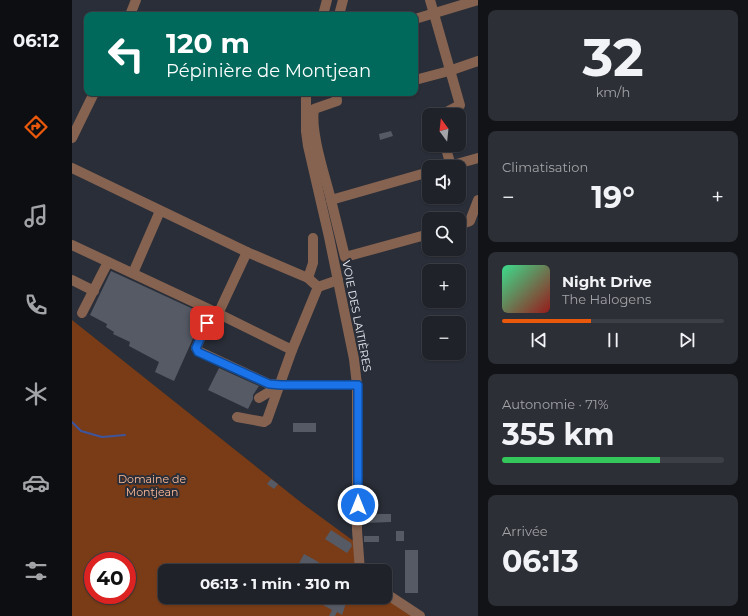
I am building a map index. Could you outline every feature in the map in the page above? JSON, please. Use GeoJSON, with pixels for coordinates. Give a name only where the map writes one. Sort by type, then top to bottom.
{"type":"FeatureCollection","features":[{"type":"Feature","properties":{"kind":"street"},"geometry":{"type":"LineString","coordinates":[[131,12],[136,0]]}},
{"type":"Feature","properties":{"kind":"street"},"geometry":{"type":"LineString","coordinates":[[325,12],[327,0]]}},
{"type":"Feature","properties":{"kind":"street"},"geometry":{"type":"LineString","coordinates":[[340,12],[343,0]]}},
{"type":"Feature","properties":{"kind":"street"},"geometry":{"type":"LineString","coordinates":[[430,0],[449,71],[460,105],[454,108]]}},
{"type":"Feature","properties":{"kind":"street"},"geometry":{"type":"LineString","coordinates":[[418,18],[478,0]]}},
{"type":"Feature","properties":{"kind":"street"},"geometry":{"type":"LineString","coordinates":[[418,79],[478,61]]}},
{"type":"Feature","properties":{"kind":"street"},"geometry":{"type":"LineString","coordinates":[[72,138],[93,96]]}},
{"type":"Feature","properties":{"kind":"street","name":"VOIE DES LAITIÈRES"},"geometry":{"type":"LineString","coordinates":[[306,96],[308,146],[351,341],[358,385],[357,530],[359,564]]}},
{"type":"Feature","properties":{"kind":"street"},"geometry":{"type":"LineString","coordinates":[[336,96],[337,101],[314,109],[312,116],[318,149],[345,257],[422,236]]}},
{"type":"Feature","properties":{"kind":"street"},"geometry":{"type":"LineString","coordinates":[[466,161],[478,158]]}},
{"type":"Feature","properties":{"kind":"street"},"geometry":{"type":"LineString","coordinates":[[72,168],[247,252],[308,278],[318,287]]}},
{"type":"Feature","properties":{"kind":"street"},"geometry":{"type":"LineString","coordinates":[[330,200],[422,174]]}},
{"type":"Feature","properties":{"kind":"street"},"geometry":{"type":"LineString","coordinates":[[466,222],[470,221],[478,200]]}},
{"type":"Feature","properties":{"kind":"street"},"geometry":{"type":"LineString","coordinates":[[133,273],[160,211]]}},
{"type":"Feature","properties":{"kind":"street"},"geometry":{"type":"LineString","coordinates":[[308,278],[313,263],[313,238]]}},
{"type":"Feature","properties":{"kind":"street"},"geometry":{"type":"LineString","coordinates":[[72,245],[216,312],[292,350]]}},
{"type":"Feature","properties":{"kind":"street"},"geometry":{"type":"LineString","coordinates":[[247,252],[196,348],[198,352],[269,384],[358,385]]}},
{"type":"Feature","properties":{"kind":"street"},"geometry":{"type":"LineString","coordinates":[[82,313],[108,262]]}},
{"type":"Feature","properties":{"kind":"street"},"geometry":{"type":"LineString","coordinates":[[72,280],[94,291]]}},
{"type":"Feature","properties":{"kind":"street"},"geometry":{"type":"LineString","coordinates":[[237,417],[264,422],[267,420],[281,385],[292,350],[318,287],[338,280]]}},
{"type":"Feature","properties":{"kind":"street"},"geometry":{"type":"LineString","coordinates":[[259,398],[281,385]]}},
{"type":"Feature","properties":{"kind":"street"},"geometry":{"type":"LineString","coordinates":[[392,598],[420,616]]}},
{"type":"Feature","properties":{"kind":"green space","name":"Domaine de Montjean"},"geometry":{"type":"Polygon","coordinates":[[[72,320],[303,504],[355,542],[357,564],[158,564],[158,604],[392,604],[392,601],[419,616],[72,616],[72,320]]]}},
{"type":"Feature","properties":{"kind":"building"},"geometry":{"type":"Polygon","coordinates":[[[391,131],[393,136],[380,140],[379,134],[391,131]]]}},
{"type":"Feature","properties":{"kind":"building"},"geometry":{"type":"Polygon","coordinates":[[[111,271],[204,314],[174,381],[155,372],[159,362],[129,346],[130,342],[113,334],[114,332],[106,327],[107,324],[90,315],[111,271]]]}},
{"type":"Feature","properties":{"kind":"building"},"geometry":{"type":"Polygon","coordinates":[[[219,368],[259,386],[253,395],[253,399],[248,409],[208,390],[219,368]]]}},
{"type":"Feature","properties":{"kind":"building"},"geometry":{"type":"Polygon","coordinates":[[[293,423],[316,423],[316,432],[293,432],[293,423]]]}},
{"type":"Feature","properties":{"kind":"building"},"geometry":{"type":"Polygon","coordinates":[[[271,479],[278,484],[274,489],[267,484],[271,479]]]}},
{"type":"Feature","properties":{"kind":"building"},"geometry":{"type":"Polygon","coordinates":[[[375,514],[391,514],[391,522],[364,523],[364,516],[375,516],[375,514]]]}},
{"type":"Feature","properties":{"kind":"building"},"geometry":{"type":"Polygon","coordinates":[[[331,530],[351,543],[352,546],[347,553],[325,539],[331,530]]]}},
{"type":"Feature","properties":{"kind":"building"},"geometry":{"type":"Polygon","coordinates":[[[396,531],[404,531],[404,541],[396,541],[396,531]]]}},
{"type":"Feature","properties":{"kind":"building"},"geometry":{"type":"Polygon","coordinates":[[[364,536],[379,536],[379,542],[364,542],[364,536]]]}},
{"type":"Feature","properties":{"kind":"building"},"geometry":{"type":"Polygon","coordinates":[[[405,550],[418,550],[418,593],[405,593],[405,550]]]}},
{"type":"Feature","properties":{"kind":"building"},"geometry":{"type":"Polygon","coordinates":[[[304,554],[321,564],[299,564],[304,554]]]}},
{"type":"Feature","properties":{"kind":"building"},"geometry":{"type":"Polygon","coordinates":[[[321,604],[346,604],[342,615],[337,612],[335,616],[329,616],[332,610],[321,604]]]}},
{"type":"Feature","properties":{"kind":"waterway"},"geometry":{"type":"LineString","coordinates":[[72,422],[81,431],[102,437],[125,435]]}},
{"type":"Feature","properties":{"kind":"route"},"geometry":{"type":"LineString","coordinates":[[207,323],[196,348],[198,352],[269,384],[358,385],[358,505]]}}]}
